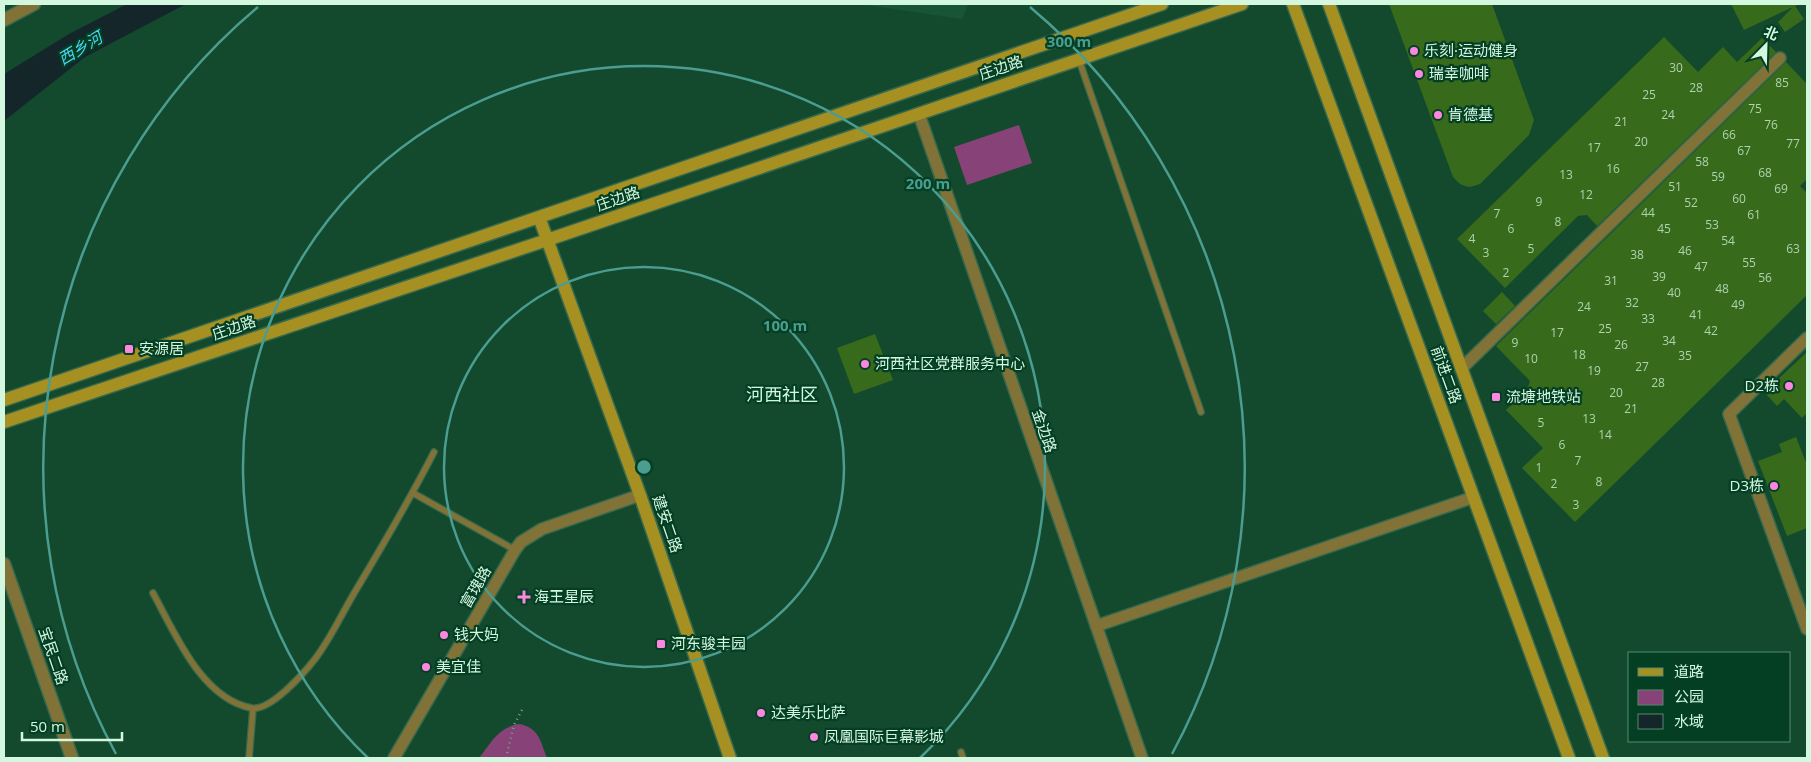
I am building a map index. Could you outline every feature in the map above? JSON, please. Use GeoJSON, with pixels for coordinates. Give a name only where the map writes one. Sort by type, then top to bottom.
{"type":"FeatureCollection","features":[{"type":"Feature","properties":{"kind":"main road","name":"庄边路"},"geometry":{"type":"LineString","coordinates":[[6,399],[1162,4]]}},
{"type":"Feature","properties":{"kind":"main road","name":"庄边路"},"geometry":{"type":"LineString","coordinates":[[4,422],[1242,4]]}},
{"type":"Feature","properties":{"kind":"main road","name":"前进二路"},"geometry":{"type":"LineString","coordinates":[[1294,4],[1569,758]]}},
{"type":"Feature","properties":{"kind":"main road","name":"前进二路"},"geometry":{"type":"LineString","coordinates":[[1329,4],[1603,758]]}},
{"type":"Feature","properties":{"kind":"main road","name":"建安二路"},"geometry":{"type":"LineString","coordinates":[[539,217],[640,495],[730,758]]}},
{"type":"Feature","properties":{"kind":"street"},"geometry":{"type":"LineString","coordinates":[[4,20],[34,4]]}},
{"type":"Feature","properties":{"kind":"street"},"geometry":{"type":"LineString","coordinates":[[1462,369],[1780,58]]}},
{"type":"Feature","properties":{"kind":"street","name":"金边路"},"geometry":{"type":"LineString","coordinates":[[919,114],[1142,758]]}},
{"type":"Feature","properties":{"kind":"street"},"geometry":{"type":"LineString","coordinates":[[1807,338],[1730,414],[1807,629]]}},
{"type":"Feature","properties":{"kind":"street"},"geometry":{"type":"LineString","coordinates":[[4,427],[17,418]]}},
{"type":"Feature","properties":{"kind":"street","name":"富瑰路"},"geometry":{"type":"LineString","coordinates":[[394,758],[521,542],[542,529],[640,495]]}},
{"type":"Feature","properties":{"kind":"street"},"geometry":{"type":"LineString","coordinates":[[1096,626],[1474,497]]}},
{"type":"Feature","properties":{"kind":"street","name":"宝民二路"},"geometry":{"type":"LineString","coordinates":[[4,564],[72,758]]}},
{"type":"Feature","properties":{"kind":"lane"},"geometry":{"type":"LineString","coordinates":[[1079,59],[1201,412]]}},
{"type":"Feature","properties":{"kind":"lane"},"geometry":{"type":"LineString","coordinates":[[153,593],[194,666],[215,691],[234,702],[253,709],[267,704],[290,688],[316,658],[413,493],[434,452]]}},
{"type":"Feature","properties":{"kind":"lane"},"geometry":{"type":"LineString","coordinates":[[413,493],[515,550]]}},
{"type":"Feature","properties":{"kind":"lane"},"geometry":{"type":"LineString","coordinates":[[249,758],[253,709]]}},
{"type":"Feature","properties":{"kind":"path"},"geometry":{"type":"LineString","coordinates":[[506,758],[514,725],[523,708]]}},
{"type":"Feature","properties":{"kind":"shaded area"},"geometry":{"type":"Polygon","coordinates":[[[859,4],[968,4],[962,19],[859,4]]]}},
{"type":"Feature","properties":{"kind":"green space"},"geometry":{"type":"Polygon","coordinates":[[[1019,125],[1032,163],[967,185],[954,147],[1019,125]]]}},
{"type":"Feature","properties":{"kind":"green space"},"geometry":{"type":"Polygon","coordinates":[[[520,724],[527,726],[535,732],[541,741],[547,758],[479,758],[501,732],[506,728],[520,724]]]}},
{"type":"Feature","properties":{"kind":"water","name":"西乡河"},"geometry":{"type":"Polygon","coordinates":[[[127,4],[186,4],[85,57],[4,121],[4,74],[69,34],[127,4]]]}},
{"type":"Feature","properties":{"kind":"building"},"geometry":{"type":"Polygon","coordinates":[[[1389,4],[1492,4],[1534,120],[1529,135],[1480,184],[1470,187],[1465,186],[1453,177],[1389,4]]]}},
{"type":"Feature","properties":{"kind":"building"},"geometry":{"type":"Polygon","coordinates":[[[1731,4],[1801,4],[1795,6],[1804,19],[1785,32],[1778,22],[1793,7],[1744,30],[1731,4]]]}},
{"type":"Feature","properties":{"kind":"building"},"geometry":{"type":"Polygon","coordinates":[[[1664,37],[1698,72],[1723,47],[1737,62],[1762,38],[1776,52],[1597,226],[1587,215],[1578,216],[1505,288],[1457,239],[1664,37]]]}},
{"type":"Feature","properties":{"kind":"building"},"geometry":{"type":"Polygon","coordinates":[[[1786,62],[1807,84],[1807,179],[1800,186],[1807,193],[1807,295],[1575,522],[1522,468],[1543,448],[1506,410],[1527,390],[1530,381],[1496,346],[1786,62]]]}},
{"type":"Feature","properties":{"kind":"building"},"geometry":{"type":"Polygon","coordinates":[[[1502,292],[1515,306],[1496,324],[1483,311],[1502,292]]]}},
{"type":"Feature","properties":{"kind":"building","name":"河西社区党群服务中心"},"geometry":{"type":"Polygon","coordinates":[[[875,334],[893,380],[854,394],[837,348],[875,334]]]}},
{"type":"Feature","properties":{"kind":"building","name":"D2栋"},"geometry":{"type":"Polygon","coordinates":[[[1807,352],[1807,413],[1802,418],[1784,399],[1777,406],[1764,392],[1807,352]]]}},
{"type":"Feature","properties":{"kind":"building","name":"D3栋"},"geometry":{"type":"Polygon","coordinates":[[[1796,437],[1807,465],[1807,528],[1787,536],[1758,461],[1782,452],[1779,444],[1796,437]]]}},
{"type":"Feature","properties":{"kind":"place","name":"乐刻·运动健身"},"geometry":{"type":"Point","coordinates":[1414,51]}},
{"type":"Feature","properties":{"kind":"place","name":"瑞幸咖啡"},"geometry":{"type":"Point","coordinates":[1419,74]}},
{"type":"Feature","properties":{"kind":"place","name":"肯德基"},"geometry":{"type":"Point","coordinates":[1438,115]}},
{"type":"Feature","properties":{"kind":"place","name":"安源居"},"geometry":{"type":"Point","coordinates":[129,349]}},
{"type":"Feature","properties":{"kind":"place","name":"河西社区党群服务中心"},"geometry":{"type":"Point","coordinates":[865,364]}},
{"type":"Feature","properties":{"kind":"place","name":"D2栋"},"geometry":{"type":"Point","coordinates":[1789,386]}},
{"type":"Feature","properties":{"kind":"place","name":"流塘地铁站"},"geometry":{"type":"Point","coordinates":[1496,397]}},
{"type":"Feature","properties":{"kind":"place","name":"D3栋"},"geometry":{"type":"Point","coordinates":[1774,486]}},
{"type":"Feature","properties":{"kind":"place","name":"海王星辰"},"geometry":{"type":"Point","coordinates":[524,597]}},
{"type":"Feature","properties":{"kind":"place","name":"钱大妈"},"geometry":{"type":"Point","coordinates":[444,635]}},
{"type":"Feature","properties":{"kind":"place","name":"河东骏丰园"},"geometry":{"type":"Point","coordinates":[661,644]}},
{"type":"Feature","properties":{"kind":"place","name":"美宜佳"},"geometry":{"type":"Point","coordinates":[426,667]}},
{"type":"Feature","properties":{"kind":"place","name":"达美乐比萨"},"geometry":{"type":"Point","coordinates":[761,713]}},
{"type":"Feature","properties":{"kind":"place","name":"凤凰国际巨幕影城"},"geometry":{"type":"Point","coordinates":[814,737]}},
{"type":"Feature","properties":{"kind":"district","name":"河西社区"},"geometry":{"type":"Point","coordinates":[782,395]}}]}
